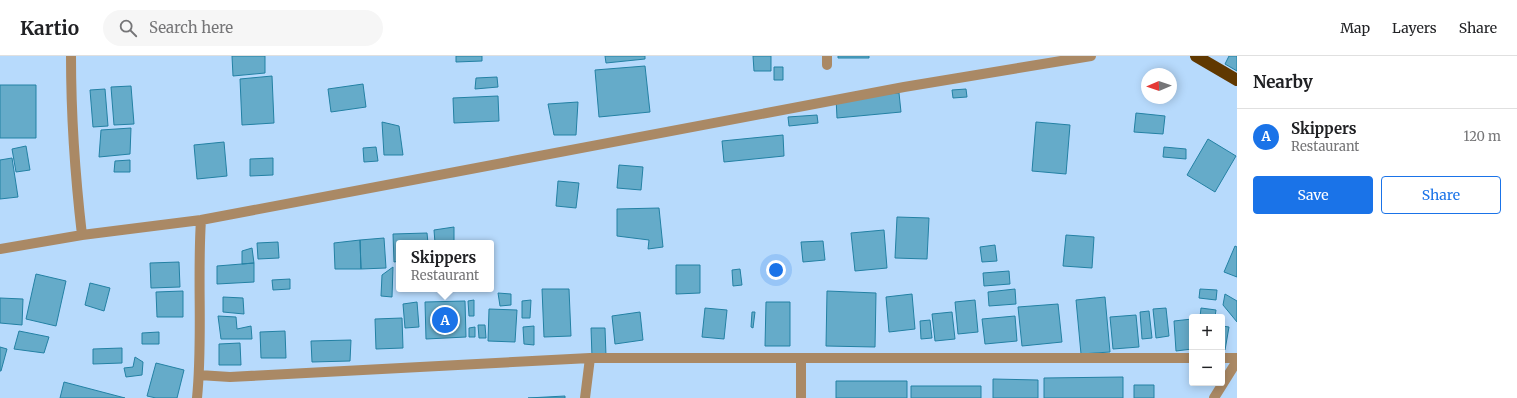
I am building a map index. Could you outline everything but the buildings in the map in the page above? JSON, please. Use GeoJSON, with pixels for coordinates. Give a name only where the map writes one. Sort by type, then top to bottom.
{"type":"FeatureCollection","features":[{"type":"Feature","properties":{"kind":"highway"},"geometry":{"type":"LineString","coordinates":[[1196,56],[1237,80]]}},
{"type":"Feature","properties":{"kind":"street"},"geometry":{"type":"LineString","coordinates":[[71,56],[74,161],[82,235]]}},
{"type":"Feature","properties":{"kind":"street"},"geometry":{"type":"LineString","coordinates":[[0,249],[82,235],[201,220],[904,87],[1091,56]]}},
{"type":"Feature","properties":{"kind":"street"},"geometry":{"type":"LineString","coordinates":[[197,398],[199,375],[199,250],[201,220]]}},
{"type":"Feature","properties":{"kind":"street"},"geometry":{"type":"LineString","coordinates":[[199,375],[230,377],[590,358],[1189,358]]}},
{"type":"Feature","properties":{"kind":"street"},"geometry":{"type":"LineString","coordinates":[[585,398],[590,358]]}},
{"type":"Feature","properties":{"kind":"street"},"geometry":{"type":"LineString","coordinates":[[801,358],[801,398]]}},
{"type":"Feature","properties":{"kind":"street"},"geometry":{"type":"LineString","coordinates":[[1214,398],[1237,360],[1225,358]]}},
{"type":"Feature","properties":{"kind":"place","name":"Skippers"},"geometry":{"type":"Point","coordinates":[445,320]}}]}
